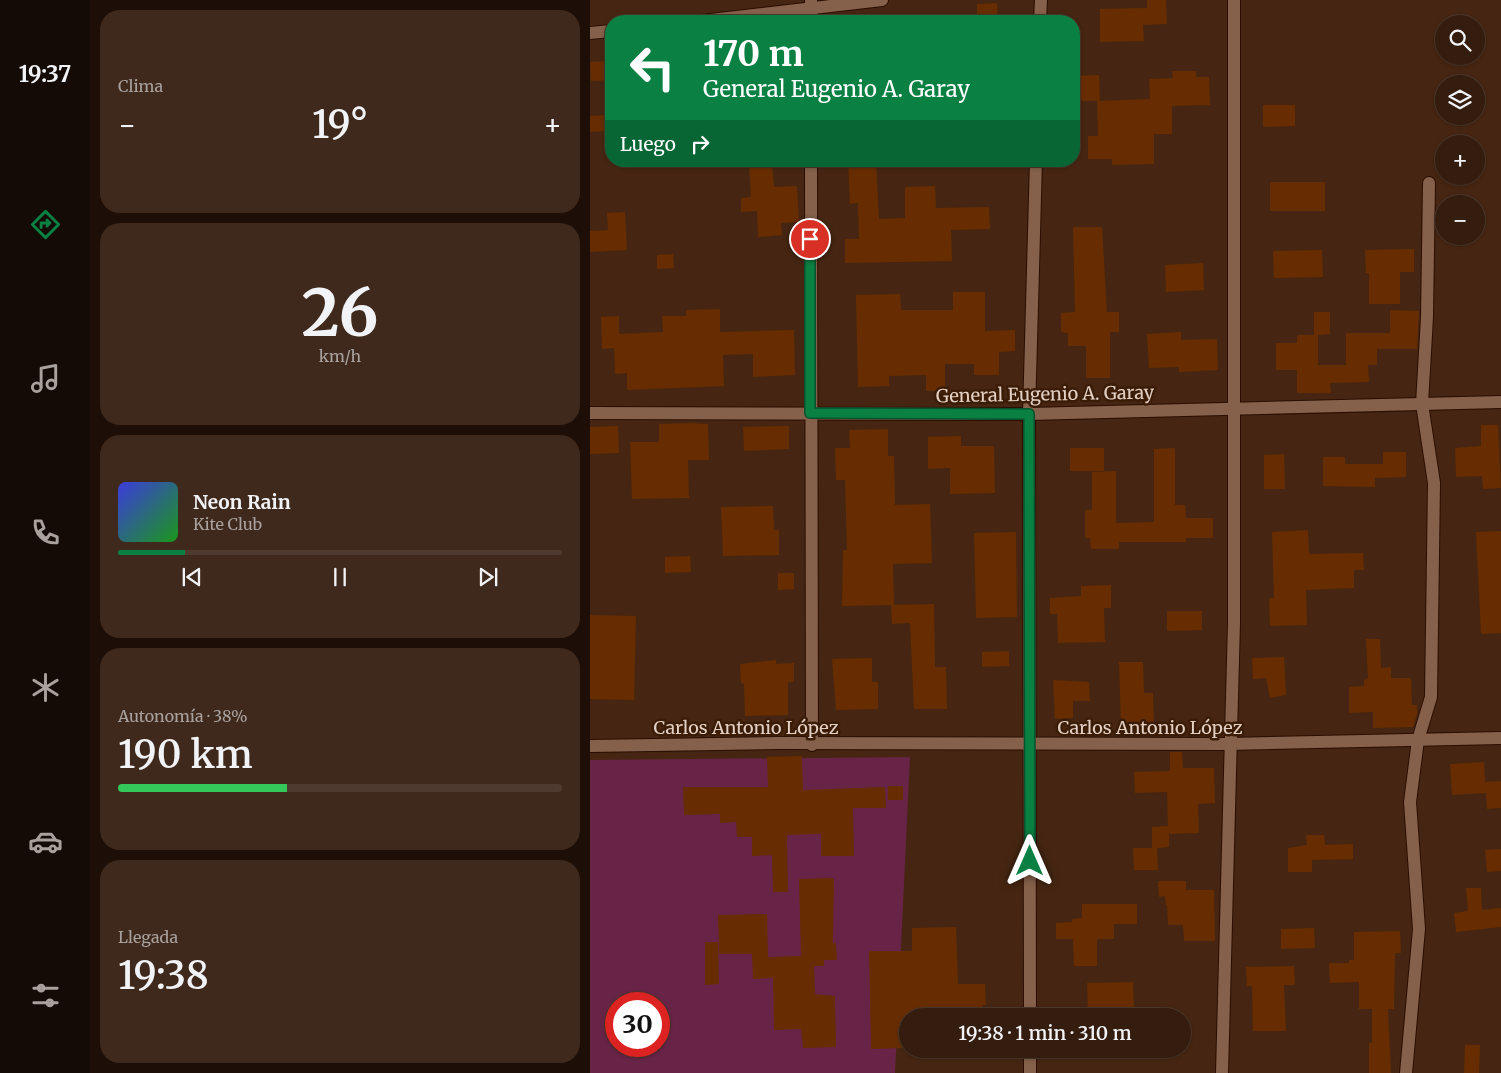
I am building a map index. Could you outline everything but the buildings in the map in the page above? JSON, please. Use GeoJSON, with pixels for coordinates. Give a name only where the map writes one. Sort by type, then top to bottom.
{"type":"FeatureCollection","features":[{"type":"Feature","properties":{"kind":"street"},"geometry":{"type":"LineString","coordinates":[[761,15],[882,0]]}},
{"type":"Feature","properties":{"kind":"street"},"geometry":{"type":"LineString","coordinates":[[1040,15],[1041,0]]}},
{"type":"Feature","properties":{"kind":"street"},"geometry":{"type":"LineString","coordinates":[[1222,1073],[1229,744],[1234,622],[1236,408],[1234,0]]}},
{"type":"Feature","properties":{"kind":"street"},"geometry":{"type":"LineString","coordinates":[[590,33],[605,32]]}},
{"type":"Feature","properties":{"kind":"street"},"geometry":{"type":"LineString","coordinates":[[810,167],[812,745]]}},
{"type":"Feature","properties":{"kind":"street"},"geometry":{"type":"LineString","coordinates":[[1030,1008],[1029,414],[1036,167]]}},
{"type":"Feature","properties":{"kind":"street"},"geometry":{"type":"LineString","coordinates":[[1406,1073],[1419,929],[1410,802],[1418,740],[1431,697],[1434,483],[1422,404],[1427,317],[1429,183]]}},
{"type":"Feature","properties":{"kind":"street","name":"General Eugenio A. Garay"},"geometry":{"type":"LineString","coordinates":[[590,413],[1029,414],[1501,402]]}},
{"type":"Feature","properties":{"kind":"street","name":"Carlos Antonio López"},"geometry":{"type":"LineString","coordinates":[[590,746],[1229,744],[1501,738]]}},
{"type":"Feature","properties":{"kind":"street"},"geometry":{"type":"LineString","coordinates":[[1030,1058],[1030,1073]]}},
{"type":"Feature","properties":{"kind":"shaded area"},"geometry":{"type":"Polygon","coordinates":[[[910,757],[895,1073],[590,1073],[590,760],[910,757]]]}},
{"type":"Feature","properties":{"kind":"route"},"geometry":{"type":"LineString","coordinates":[[810,239],[810,413],[1029,414],[1030,861]]}}]}
